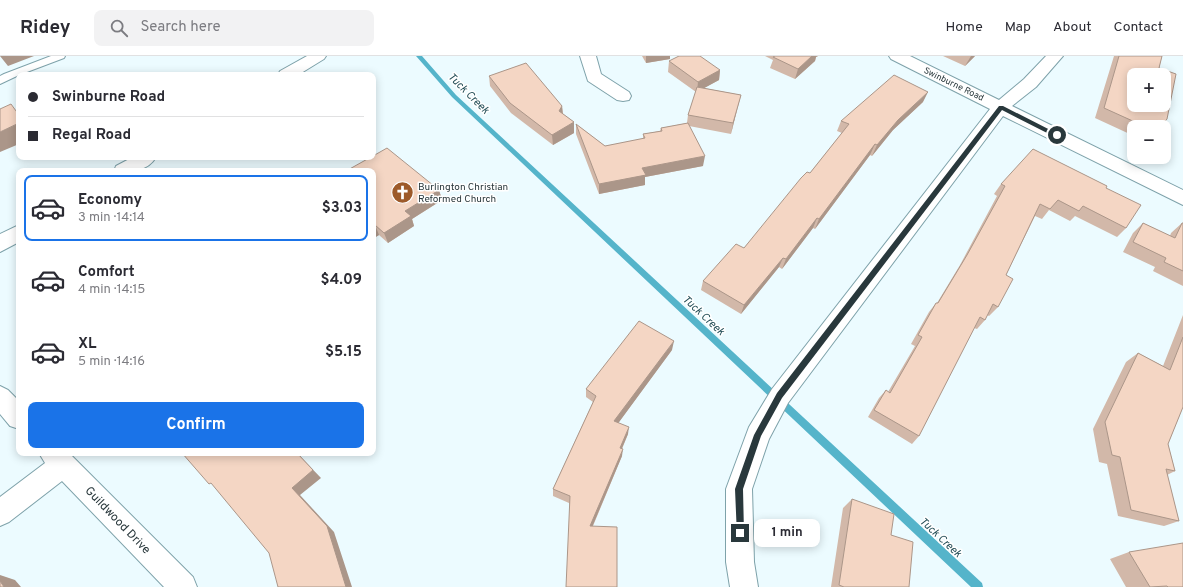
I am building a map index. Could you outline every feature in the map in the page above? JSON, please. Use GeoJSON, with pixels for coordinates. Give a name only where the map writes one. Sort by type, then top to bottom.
{"type":"FeatureCollection","features":[{"type":"Feature","properties":{"kind":"street"},"geometry":{"type":"LineString","coordinates":[[291,72],[318,56]]}},
{"type":"Feature","properties":{"kind":"street"},"geometry":{"type":"LineString","coordinates":[[588,56],[594,77],[623,96]]}},
{"type":"Feature","properties":{"kind":"street","name":"Swinburne Road"},"geometry":{"type":"LineString","coordinates":[[897,56],[1183,198]]}},
{"type":"Feature","properties":{"kind":"street"},"geometry":{"type":"LineString","coordinates":[[744,587],[740,562],[739,489],[758,435],[780,396],[1001,108],[1030,83],[1055,56]]}},
{"type":"Feature","properties":{"kind":"street"},"geometry":{"type":"LineString","coordinates":[[128,168],[142,160]]}},
{"type":"Feature","properties":{"kind":"street"},"geometry":{"type":"LineString","coordinates":[[0,244],[16,235]]}},
{"type":"Feature","properties":{"kind":"street"},"geometry":{"type":"LineString","coordinates":[[0,397],[16,415]]}},
{"type":"Feature","properties":{"kind":"street"},"geometry":{"type":"LineString","coordinates":[[0,513],[58,459]]}},
{"type":"Feature","properties":{"kind":"street","name":"Guildwood Drive"},"geometry":{"type":"LineString","coordinates":[[58,459],[183,587]]}},
{"type":"Feature","properties":{"kind":"lane"},"geometry":{"type":"LineString","coordinates":[[18,72],[60,56]]}},
{"type":"Feature","properties":{"kind":"lane"},"geometry":{"type":"LineString","coordinates":[[0,81],[16,73]]}},
{"type":"Feature","properties":{"kind":"building"},"geometry":{"type":"Polygon","coordinates":[[[679,56],[700,56],[720,70],[698,82],[669,61],[679,56]]]}},
{"type":"Feature","properties":{"kind":"building"},"geometry":{"type":"Polygon","coordinates":[[[812,56],[798,69],[773,57],[812,56]]]}},
{"type":"Feature","properties":{"kind":"building"},"geometry":{"type":"Polygon","coordinates":[[[1119,56],[1162,56],[1159,68],[1127,68],[1127,112],[1168,112],[1167,119],[1131,120],[1104,108],[1119,56]]]}},
{"type":"Feature","properties":{"kind":"building"},"geometry":{"type":"Polygon","coordinates":[[[526,63],[562,106],[559,111],[574,122],[552,135],[510,103],[489,76],[526,63]]]}},
{"type":"Feature","properties":{"kind":"building"},"geometry":{"type":"Polygon","coordinates":[[[1171,72],[1176,74],[1171,99],[1171,72]]]}},
{"type":"Feature","properties":{"kind":"building"},"geometry":{"type":"Polygon","coordinates":[[[894,75],[928,92],[898,120],[877,145],[875,144],[819,219],[817,218],[786,259],[783,258],[744,305],[703,281],[736,244],[744,248],[801,178],[807,172],[810,173],[849,124],[841,121],[894,75]]]}},
{"type":"Feature","properties":{"kind":"building"},"geometry":{"type":"Polygon","coordinates":[[[697,87],[741,95],[733,123],[688,115],[697,87]]]}},
{"type":"Feature","properties":{"kind":"building"},"geometry":{"type":"Polygon","coordinates":[[[11,104],[16,111],[16,124],[0,132],[0,109],[11,104]]]}},
{"type":"Feature","properties":{"kind":"building"},"geometry":{"type":"Polygon","coordinates":[[[688,123],[705,156],[642,168],[646,175],[599,184],[576,124],[605,146],[645,138],[643,134],[662,131],[661,128],[688,123]]]}},
{"type":"Feature","properties":{"kind":"building","name":"Burlington Christian Reformed Church"},"geometry":{"type":"Polygon","coordinates":[[[387,148],[439,190],[405,211],[411,216],[384,233],[376,226],[376,168],[351,168],[366,160],[376,160],[376,154],[387,148]]]}},
{"type":"Feature","properties":{"kind":"building"},"geometry":{"type":"Polygon","coordinates":[[[1033,149],[1107,186],[1106,188],[1141,205],[1126,228],[1083,206],[1079,211],[1058,200],[1050,209],[1040,204],[1006,275],[1013,279],[998,307],[993,304],[985,320],[980,317],[919,436],[874,410],[886,390],[890,393],[922,337],[918,335],[936,303],[938,303],[967,255],[1005,186],[1001,184],[1033,149]]]}},
{"type":"Feature","properties":{"kind":"building"},"geometry":{"type":"Polygon","coordinates":[[[1143,223],[1175,238],[1183,223],[1183,271],[1164,262],[1166,258],[1133,242],[1143,223]]]}},
{"type":"Feature","properties":{"kind":"building"},"geometry":{"type":"Polygon","coordinates":[[[639,321],[674,341],[614,421],[629,427],[620,448],[623,449],[590,526],[617,527],[617,587],[566,587],[570,496],[553,489],[596,396],[586,389],[639,321]]]}},
{"type":"Feature","properties":{"kind":"building"},"geometry":{"type":"Polygon","coordinates":[[[1183,337],[1183,407],[1168,444],[1175,471],[1166,469],[1179,521],[1131,510],[1120,457],[1112,455],[1105,422],[1138,353],[1170,370],[1183,337]]]}},
{"type":"Feature","properties":{"kind":"building"},"geometry":{"type":"Polygon","coordinates":[[[185,456],[300,456],[313,470],[292,488],[327,526],[346,587],[278,587],[269,553],[211,483],[209,484],[185,456]]]}},
{"type":"Feature","properties":{"kind":"building"},"geometry":{"type":"Polygon","coordinates":[[[852,499],[894,514],[891,535],[913,542],[909,587],[844,587],[839,585],[852,499]]]}},
{"type":"Feature","properties":{"kind":"building"},"geometry":{"type":"Polygon","coordinates":[[[1183,543],[1183,587],[1150,587],[1129,552],[1183,543]]]}},
{"type":"Feature","properties":{"kind":"building"},"geometry":{"type":"Polygon","coordinates":[[[0,581],[4,587],[0,587],[0,581]]]}},
{"type":"Feature","properties":{"kind":"waterway","name":"Tuck Creek"},"geometry":{"type":"LineString","coordinates":[[419,56],[454,96],[978,587]]}},
{"type":"Feature","properties":{"kind":"place","name":"Burlington Christian Reformed Church"},"geometry":{"type":"Point","coordinates":[402,192]}},
{"type":"Feature","properties":{"kind":"route"},"geometry":{"type":"LineString","coordinates":[[740,533],[739,489],[758,435],[780,396],[1001,108],[1057,135]]}}]}
